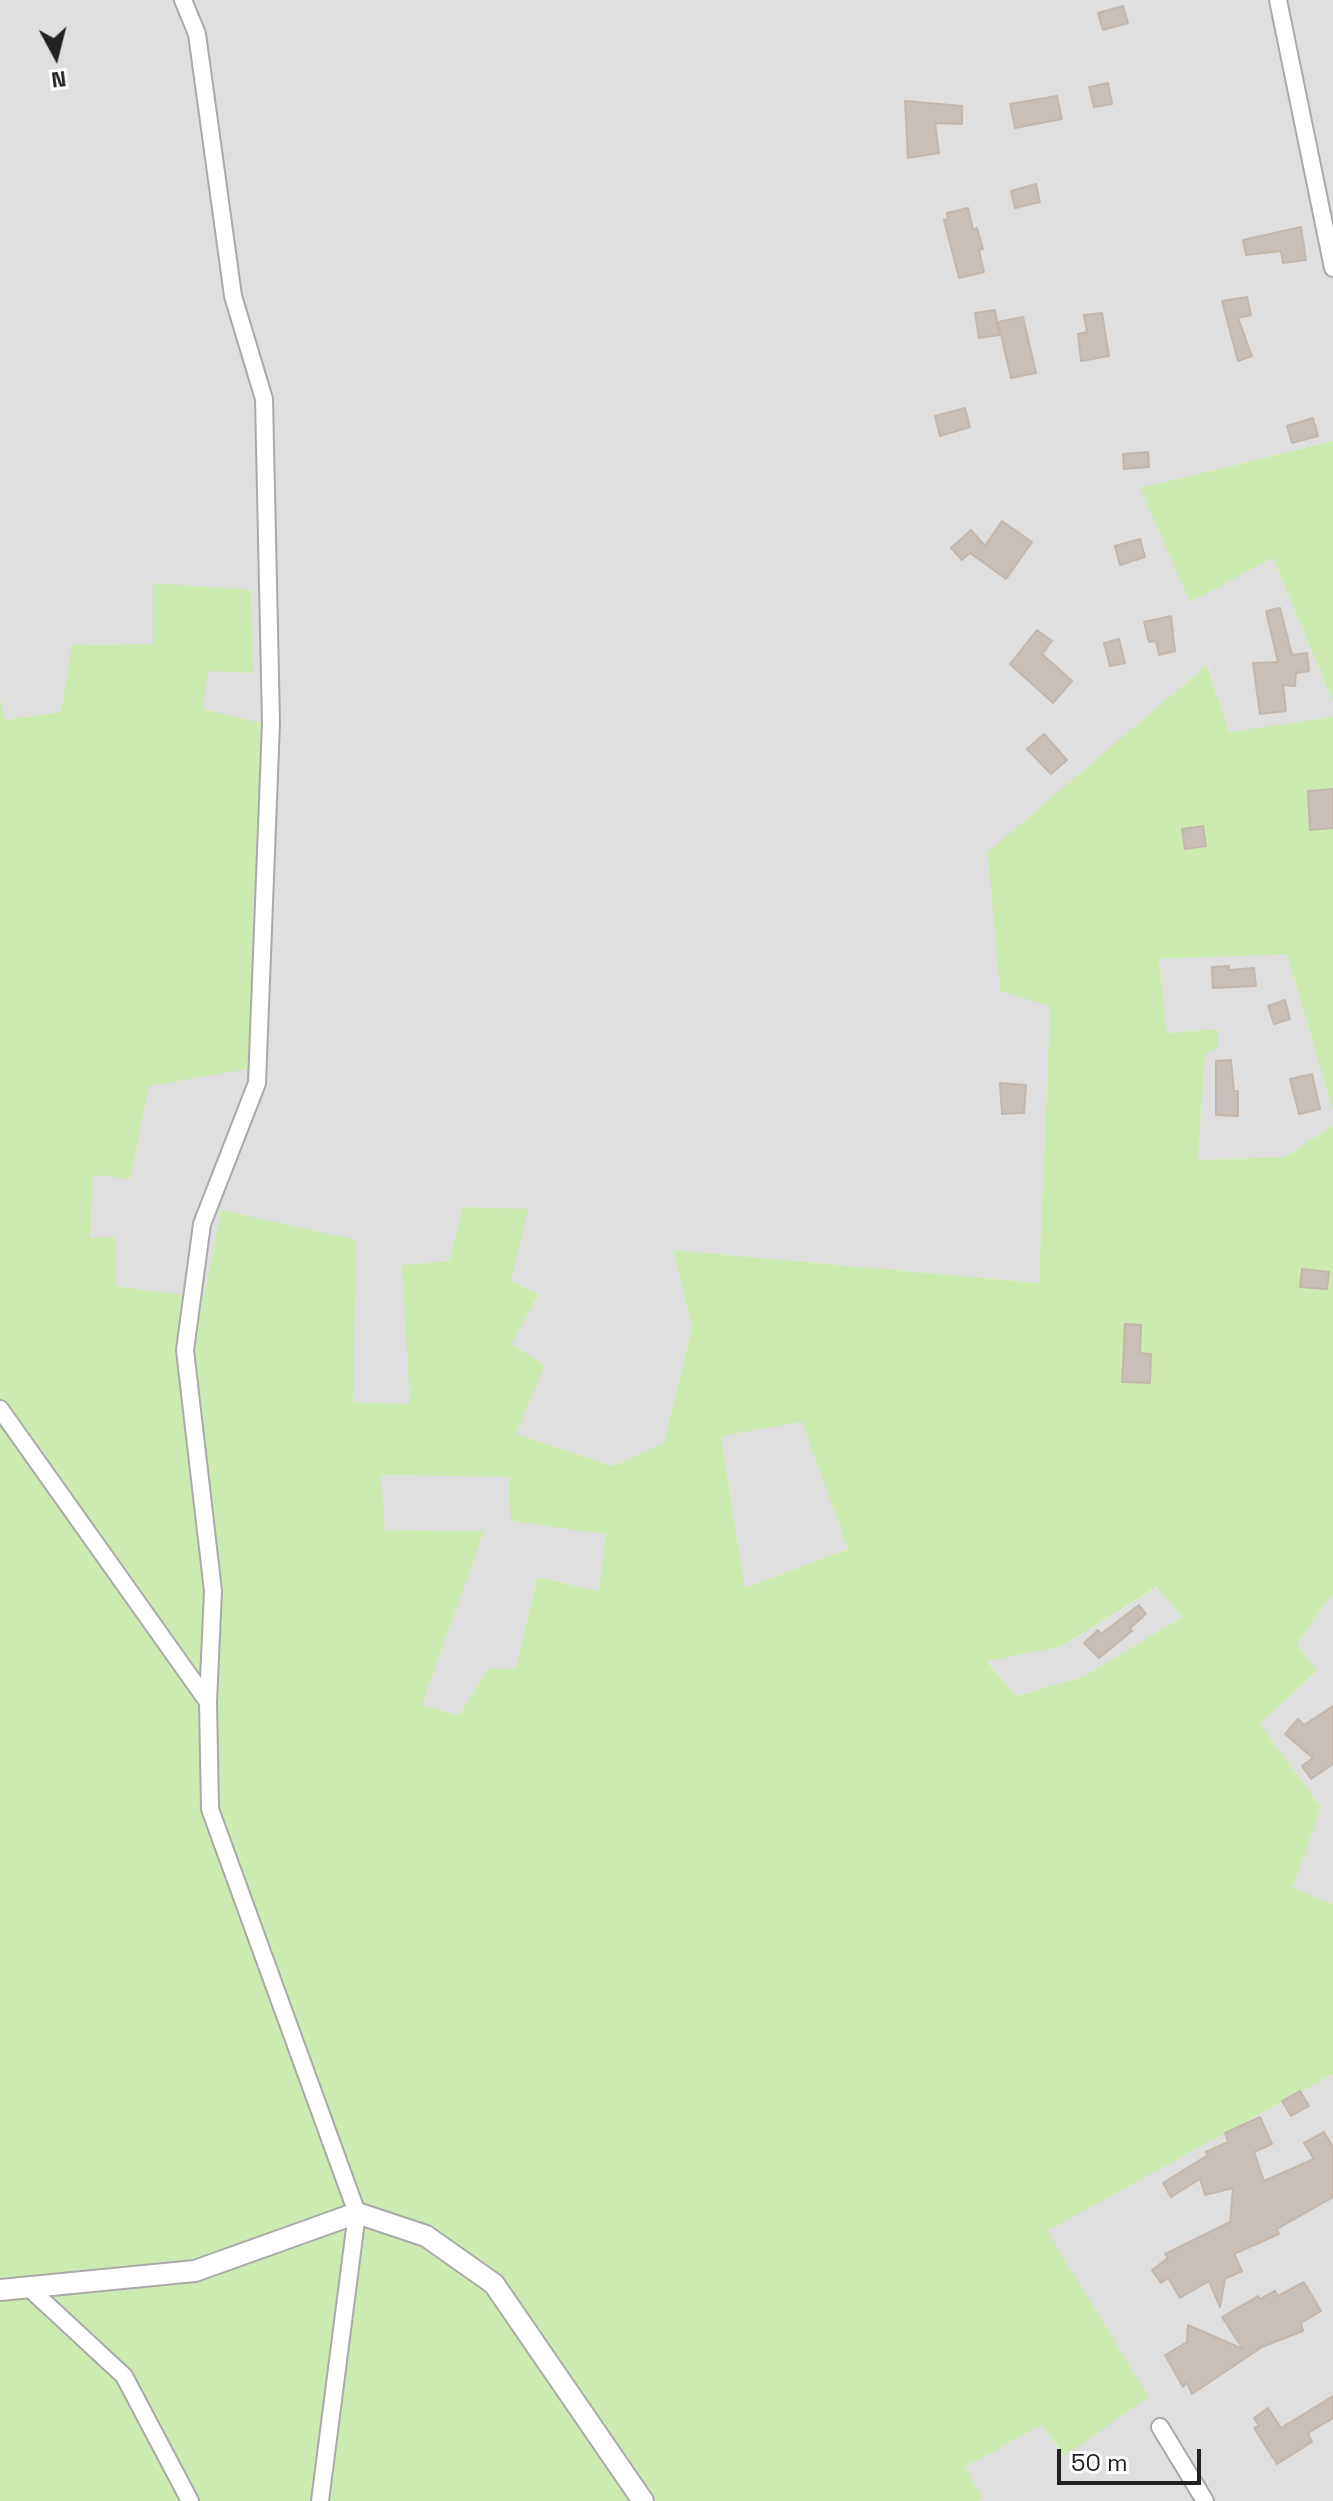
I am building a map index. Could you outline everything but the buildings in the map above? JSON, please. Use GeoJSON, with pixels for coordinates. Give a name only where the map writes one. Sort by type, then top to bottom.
{"type":"FeatureCollection","features":[{"type":"Feature","properties":{"kind":"street"},"geometry":{"type":"LineString","coordinates":[[183,0],[197,34],[233,296],[264,399],[271,723],[257,1083],[202,1224],[185,1350],[213,1591],[208,1702],[210,1809],[357,2213],[320,2501]]}},
{"type":"Feature","properties":{"kind":"street"},"geometry":{"type":"LineString","coordinates":[[1278,0],[1333,268]]}},
{"type":"Feature","properties":{"kind":"street"},"geometry":{"type":"LineString","coordinates":[[0,1409],[208,1702]]}},
{"type":"Feature","properties":{"kind":"street"},"geometry":{"type":"LineString","coordinates":[[0,2290],[195,2271],[357,2213],[426,2236],[494,2284],[643,2501]]}},
{"type":"Feature","properties":{"kind":"street"},"geometry":{"type":"LineString","coordinates":[[28,2287],[124,2376],[190,2501]]}},
{"type":"Feature","properties":{"kind":"street"},"geometry":{"type":"LineString","coordinates":[[1160,2427],[1205,2501]]}},
{"type":"Feature","properties":{"kind":"shaded area"},"geometry":{"type":"Polygon","coordinates":[[[0,0],[1333,0],[1333,441],[1140,488],[1273,558],[1333,702],[1333,717],[1229,733],[1208,666],[1050,1006],[1039,1283],[673,1250],[692,1327],[664,1443],[613,1466],[515,1434],[545,1365],[510,1344],[539,1296],[511,1281],[527,1210],[463,1207],[449,1261],[403,1266],[411,1404],[353,1402],[204,1299],[115,1286],[90,1238],[94,1174],[130,1178],[149,1086],[207,670],[254,673],[251,591],[153,644],[73,645],[61,712],[5,720],[0,699],[0,0]]]}},
{"type":"Feature","properties":{"kind":"shaded area"},"geometry":{"type":"Polygon","coordinates":[[[1287,954],[1333,1111],[1333,1125],[1285,1157],[1198,1160],[1205,1054],[1217,1029],[1167,1033],[1159,958],[1287,954]]]}},
{"type":"Feature","properties":{"kind":"shaded area"},"geometry":{"type":"Polygon","coordinates":[[[803,1422],[848,1549],[745,1588],[721,1435],[803,1422]]]}},
{"type":"Feature","properties":{"kind":"shaded area"},"geometry":{"type":"Polygon","coordinates":[[[381,1475],[509,1477],[512,1521],[607,1533],[599,1591],[537,1577],[516,1670],[488,1669],[459,1715],[422,1705],[483,1532],[384,1530],[381,1475]]]}},
{"type":"Feature","properties":{"kind":"shaded area"},"geometry":{"type":"Polygon","coordinates":[[[1158,1587],[1182,1617],[1083,1677],[1015,1696],[987,1660],[1060,1647],[1158,1587]]]}},
{"type":"Feature","properties":{"kind":"shaded area"},"geometry":{"type":"Polygon","coordinates":[[[1333,1593],[1333,1904],[1292,1888],[1321,1807],[1260,1724],[1317,1671],[1297,1644],[1333,1593]]]}},
{"type":"Feature","properties":{"kind":"shaded area"},"geometry":{"type":"Polygon","coordinates":[[[1333,2074],[1333,2501],[978,2501],[982,2498],[965,2467],[1042,2425],[1063,2456],[1046,2231],[1333,2074]]]}},
{"type":"Feature","properties":{"kind":"green space"},"geometry":{"type":"Polygon","coordinates":[[[1333,441],[1333,702],[1273,558],[1190,602],[1140,488],[1333,441]]]}},
{"type":"Feature","properties":{"kind":"green space"},"geometry":{"type":"Polygon","coordinates":[[[153,583],[251,590],[254,673],[208,671],[203,709],[261,723],[248,1069],[149,1086],[130,1179],[94,1175],[90,1238],[115,1237],[115,1286],[204,1298],[221,1210],[356,1240],[353,1402],[410,1404],[402,1265],[449,1261],[463,1207],[528,1209],[511,1281],[539,1295],[511,1344],[545,1365],[516,1434],[613,1466],[664,1443],[692,1327],[673,1250],[1039,1283],[1050,1006],[1000,991],[988,852],[1207,665],[1229,732],[1333,717],[1333,1111],[1287,954],[1159,959],[1167,1033],[1218,1029],[1218,1048],[1205,1054],[1198,1160],[1285,1157],[1333,1125],[1333,1593],[1297,1644],[1317,1671],[1260,1724],[1321,1807],[1293,1888],[1333,1904],[1333,2074],[1047,2231],[1149,2397],[1064,2456],[1042,2425],[965,2467],[983,2498],[978,2501],[0,2501],[0,699],[5,720],[61,712],[72,645],[153,644],[153,583]],[[802,1422],[721,1436],[745,1588],[848,1549],[802,1422]],[[381,1475],[385,1530],[484,1531],[422,1705],[459,1715],[488,1669],[516,1669],[537,1577],[599,1591],[606,1534],[511,1521],[509,1477],[381,1475]],[[1157,1587],[1060,1647],[987,1661],[1016,1696],[1083,1677],[1182,1617],[1157,1587]]]}}]}
